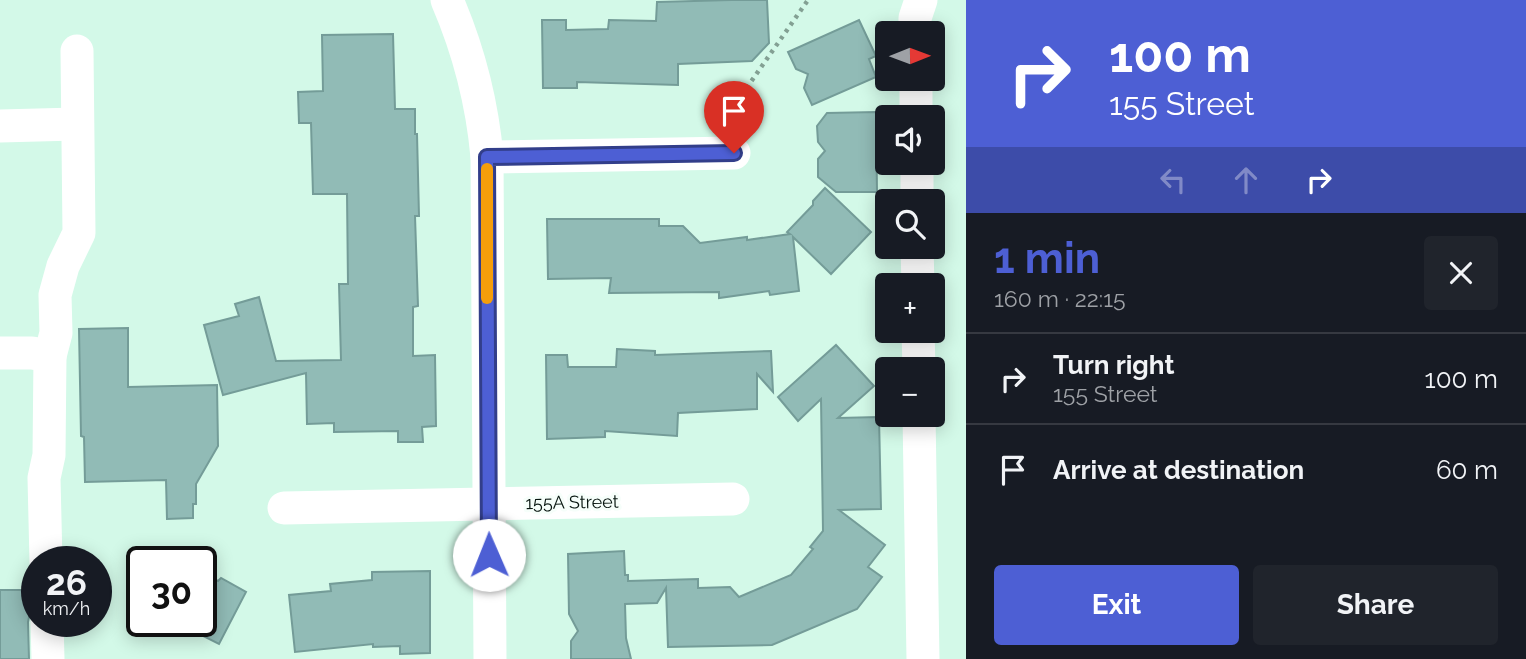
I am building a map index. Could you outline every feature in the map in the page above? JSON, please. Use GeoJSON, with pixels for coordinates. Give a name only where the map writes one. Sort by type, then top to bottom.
{"type":"FeatureCollection","features":[{"type":"Feature","properties":{"kind":"street"},"geometry":{"type":"LineString","coordinates":[[447,0],[469,57],[479,94],[487,157],[490,659]]}},
{"type":"Feature","properties":{"kind":"street"},"geometry":{"type":"LineString","coordinates":[[915,21],[921,0]]}},
{"type":"Feature","properties":{"kind":"street"},"geometry":{"type":"LineString","coordinates":[[46,546],[44,478],[49,456],[50,356],[56,333],[55,296],[63,266],[79,233],[77,51]]}},
{"type":"Feature","properties":{"kind":"street"},"geometry":{"type":"LineString","coordinates":[[0,126],[76,124]]}},
{"type":"Feature","properties":{"kind":"street"},"geometry":{"type":"LineString","coordinates":[[487,157],[734,153]]}},
{"type":"Feature","properties":{"kind":"street"},"geometry":{"type":"LineString","coordinates":[[0,353],[50,356]]}},
{"type":"Feature","properties":{"kind":"street"},"geometry":{"type":"LineString","coordinates":[[919,427],[923,659]]}},
{"type":"Feature","properties":{"kind":"street","name":"155A Street"},"geometry":{"type":"LineString","coordinates":[[284,508],[733,499]]}},
{"type":"Feature","properties":{"kind":"street"},"geometry":{"type":"LineString","coordinates":[[47,637],[48,659]]}},
{"type":"Feature","properties":{"kind":"path"},"geometry":{"type":"LineString","coordinates":[[740,103],[741,96],[808,0]]}},
{"type":"Feature","properties":{"kind":"building"},"geometry":{"type":"Polygon","coordinates":[[[767,0],[769,43],[752,61],[678,64],[678,85],[577,82],[577,88],[543,88],[542,20],[566,20],[566,30],[608,29],[609,20],[656,21],[657,2],[767,0]]]}},
{"type":"Feature","properties":{"kind":"building"},"geometry":{"type":"Polygon","coordinates":[[[859,20],[875,54],[869,59],[875,77],[812,105],[804,88],[808,74],[796,69],[788,52],[859,20]]]}},
{"type":"Feature","properties":{"kind":"building"},"geometry":{"type":"Polygon","coordinates":[[[393,34],[395,109],[415,109],[417,134],[419,216],[415,216],[418,306],[413,307],[413,356],[435,355],[436,426],[422,427],[423,442],[398,442],[398,431],[334,432],[334,423],[307,424],[306,373],[223,395],[204,325],[239,316],[235,304],[259,297],[276,361],[341,360],[339,284],[348,284],[347,194],[313,194],[311,123],[299,123],[298,92],[323,91],[322,35],[393,34]]]}},
{"type":"Feature","properties":{"kind":"building"},"geometry":{"type":"Polygon","coordinates":[[[875,112],[875,192],[836,192],[818,177],[818,159],[825,151],[818,142],[817,126],[827,113],[875,112]]]}},
{"type":"Feature","properties":{"kind":"building"},"geometry":{"type":"Polygon","coordinates":[[[825,188],[871,232],[831,274],[793,237],[799,291],[770,295],[769,291],[719,298],[719,292],[609,293],[611,278],[548,279],[547,219],[659,219],[659,226],[683,226],[700,243],[747,237],[747,240],[790,234],[787,232],[825,188]]]}},
{"type":"Feature","properties":{"kind":"building"},"geometry":{"type":"Polygon","coordinates":[[[128,328],[128,387],[217,385],[218,446],[196,484],[193,518],[167,519],[166,480],[85,482],[84,437],[81,436],[79,329],[128,328]]]}},
{"type":"Feature","properties":{"kind":"building"},"geometry":{"type":"Polygon","coordinates":[[[836,345],[874,386],[838,418],[875,417],[875,427],[879,427],[881,509],[839,510],[885,545],[868,567],[882,577],[857,609],[772,645],[668,647],[666,588],[657,603],[625,604],[626,638],[631,659],[571,659],[571,641],[578,631],[569,614],[568,554],[624,551],[625,575],[628,575],[628,581],[698,579],[698,588],[730,587],[739,597],[791,575],[813,549],[810,547],[823,531],[821,399],[798,421],[778,397],[836,345]]]}},
{"type":"Feature","properties":{"kind":"building"},"geometry":{"type":"Polygon","coordinates":[[[617,349],[655,351],[655,355],[771,351],[773,392],[757,374],[757,409],[678,413],[677,436],[605,431],[605,437],[547,439],[546,355],[567,355],[568,367],[616,367],[617,349]]]}},
{"type":"Feature","properties":{"kind":"building"},"geometry":{"type":"Polygon","coordinates":[[[430,571],[430,653],[400,654],[400,646],[373,647],[373,644],[295,652],[289,595],[331,591],[330,584],[372,580],[372,572],[430,571]]]}},
{"type":"Feature","properties":{"kind":"building"},"geometry":{"type":"Polygon","coordinates":[[[221,578],[246,592],[219,644],[205,637],[217,637],[217,580],[221,578]]]}},
{"type":"Feature","properties":{"kind":"building"},"geometry":{"type":"Polygon","coordinates":[[[0,590],[21,590],[21,637],[28,637],[29,659],[0,659],[0,590]]]}},
{"type":"Feature","properties":{"kind":"slow traffic"},"geometry":{"type":"LineString","coordinates":[[487,169],[487,298]]}},
{"type":"Feature","properties":{"kind":"route"},"geometry":{"type":"LineString","coordinates":[[489,555],[487,157],[734,153]]}}]}
